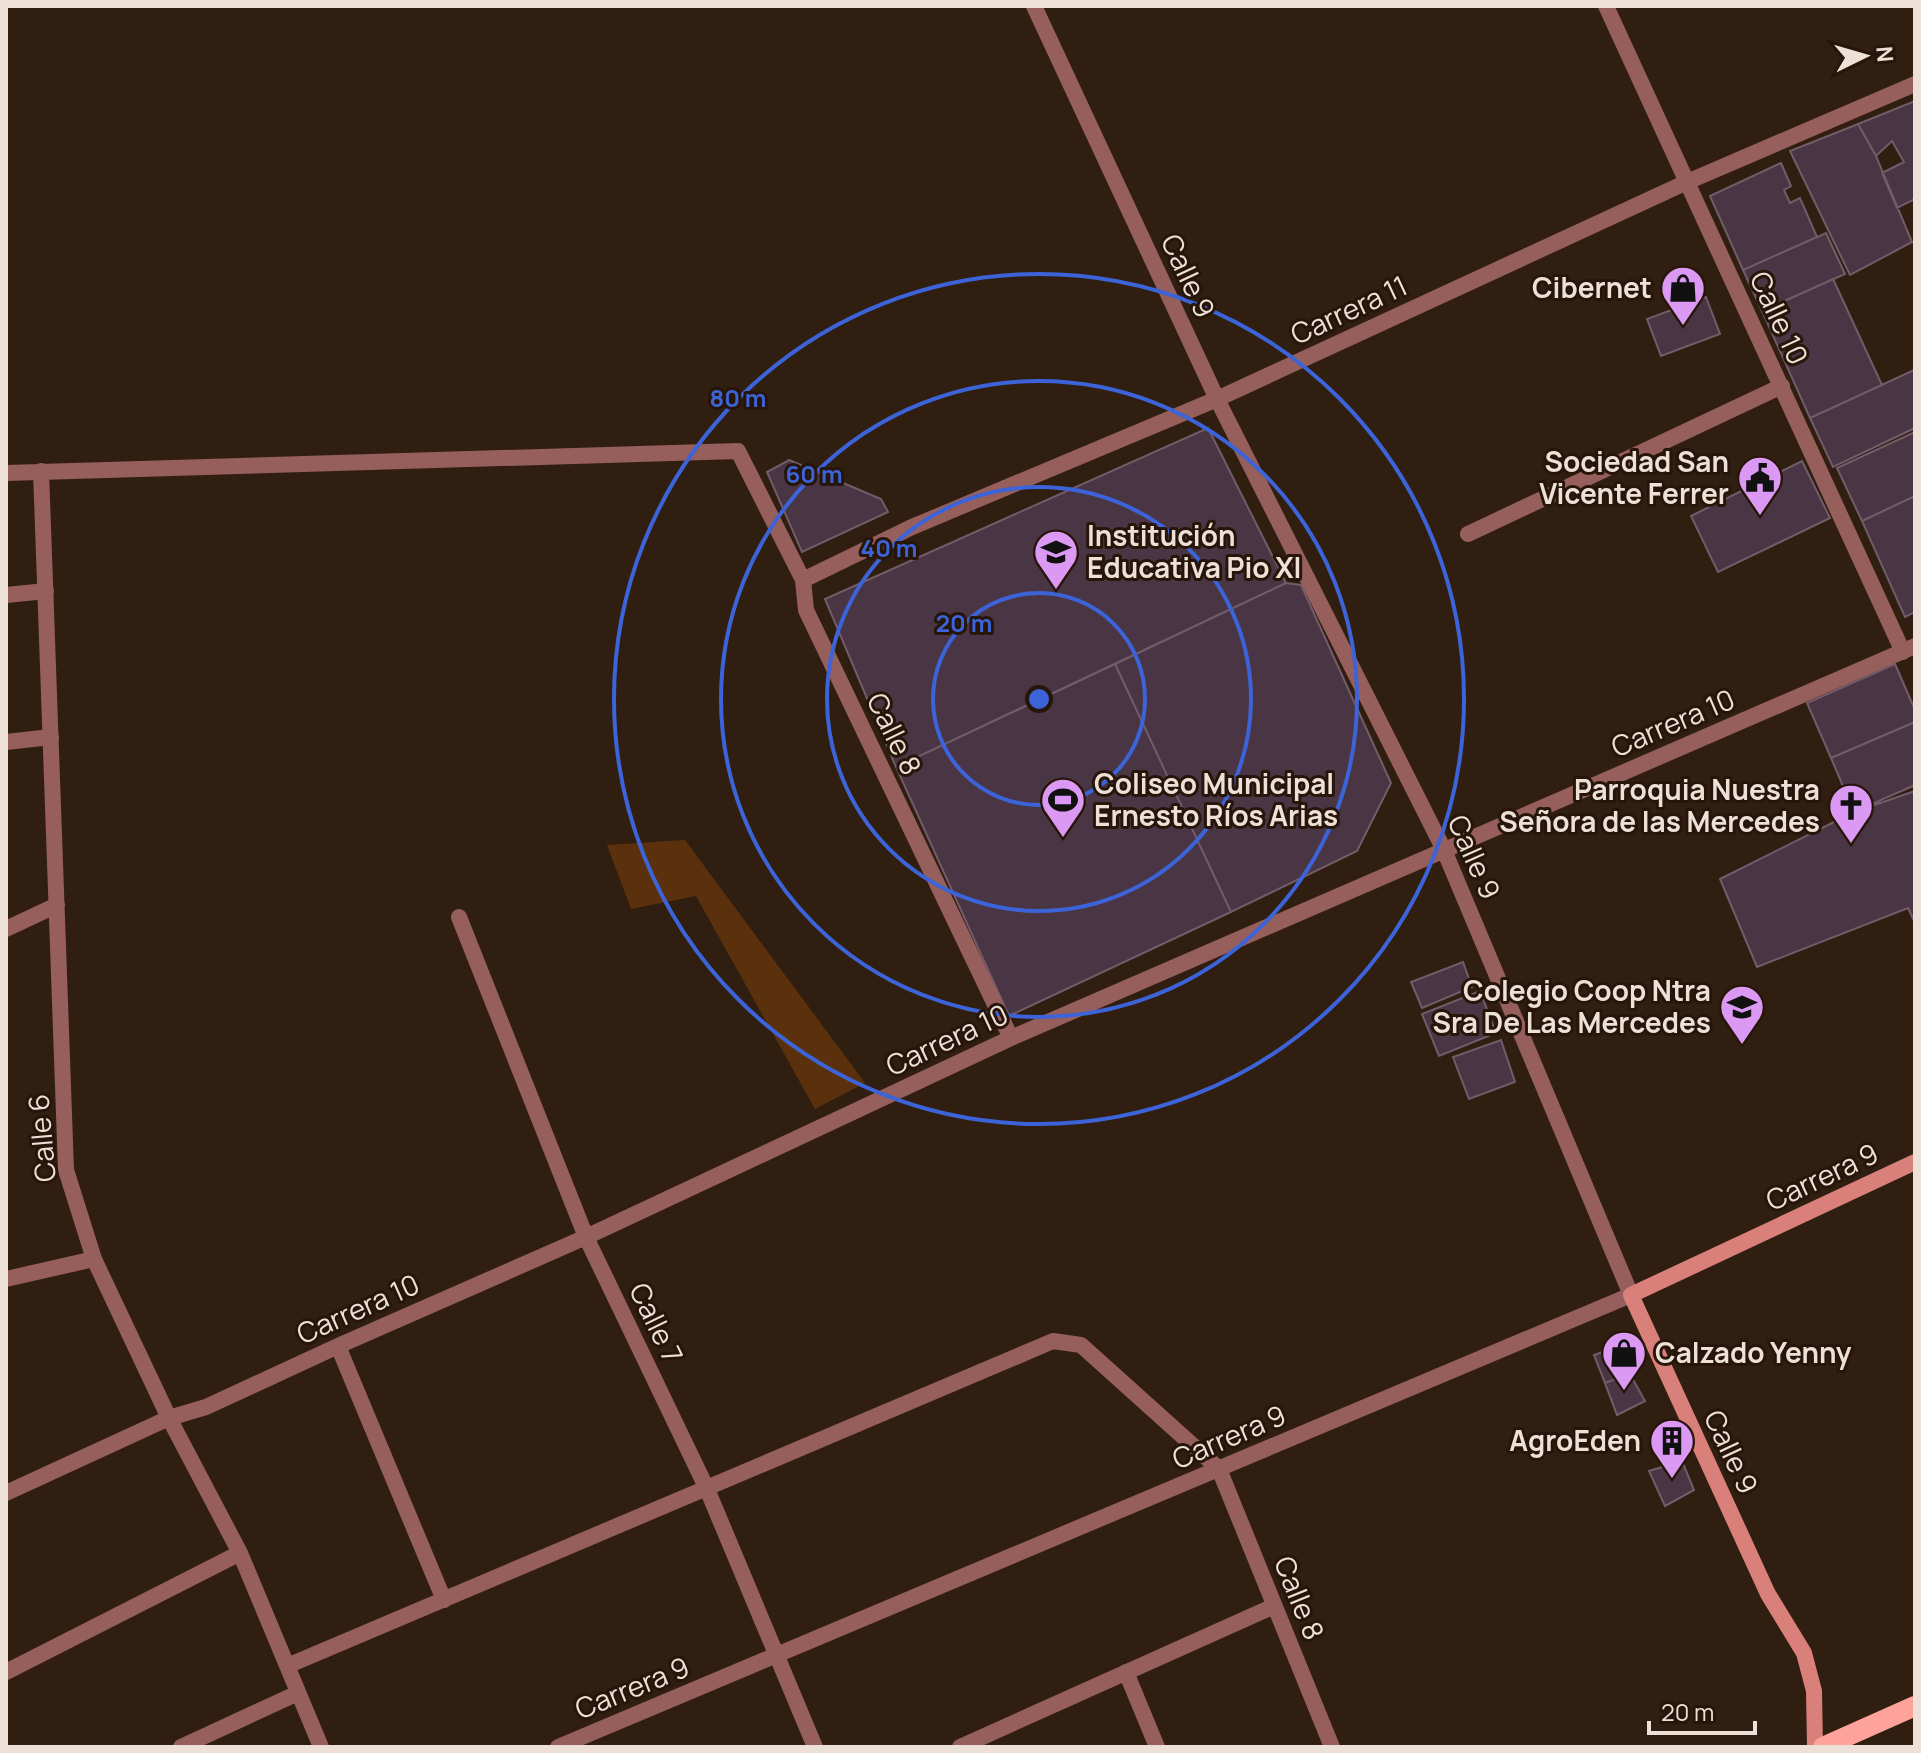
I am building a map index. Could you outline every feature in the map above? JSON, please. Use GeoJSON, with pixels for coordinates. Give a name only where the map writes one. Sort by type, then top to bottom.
{"type":"FeatureCollection","features":[{"type":"Feature","properties":{"kind":"main road","name":"Carrera 9"},"geometry":{"type":"LineString","coordinates":[[1631,1295],[1915,1162]]}},
{"type":"Feature","properties":{"kind":"main road","name":"Calle 9"},"geometry":{"type":"LineString","coordinates":[[1631,1295],[1768,1594],[1804,1653],[1814,1691],[1815,1747]]}},
{"type":"Feature","properties":{"kind":"main road"},"geometry":{"type":"LineString","coordinates":[[1823,1747],[1915,1706]]}},
{"type":"Feature","properties":{"kind":"street","name":"Calle 9"},"geometry":{"type":"LineString","coordinates":[[1034,6],[1217,399],[1444,850],[1631,1295]]}},
{"type":"Feature","properties":{"kind":"street","name":"Calle 10"},"geometry":{"type":"LineString","coordinates":[[1606,6],[1782,386],[1909,649]]}},
{"type":"Feature","properties":{"kind":"street","name":"Carrera 11"},"geometry":{"type":"LineString","coordinates":[[803,580],[912,527],[1217,399],[1687,182],[1915,84]]}},
{"type":"Feature","properties":{"kind":"street"},"geometry":{"type":"LineString","coordinates":[[1468,534],[1782,386]]}},
{"type":"Feature","properties":{"kind":"street","name":"Calle 8"},"geometry":{"type":"LineString","coordinates":[[41,471],[738,451],[803,580],[806,610],[1011,1038]]}},
{"type":"Feature","properties":{"kind":"street"},"geometry":{"type":"LineString","coordinates":[[6,473],[41,471]]}},
{"type":"Feature","properties":{"kind":"street","name":"Calle 6"},"geometry":{"type":"LineString","coordinates":[[41,471],[66,1170],[94,1259],[169,1418],[240,1553],[321,1747]]}},
{"type":"Feature","properties":{"kind":"street"},"geometry":{"type":"LineString","coordinates":[[6,595],[46,591]]}},
{"type":"Feature","properties":{"kind":"street","name":"Carrera 10"},"geometry":{"type":"LineString","coordinates":[[6,1493],[169,1418],[206,1407],[586,1237],[1011,1038],[1909,649]]}},
{"type":"Feature","properties":{"kind":"street"},"geometry":{"type":"LineString","coordinates":[[6,742],[51,737]]}},
{"type":"Feature","properties":{"kind":"street"},"geometry":{"type":"LineString","coordinates":[[6,929],[57,905]]}},
{"type":"Feature","properties":{"kind":"street","name":"Calle 7"},"geometry":{"type":"LineString","coordinates":[[459,917],[586,1237],[707,1489],[815,1747]]}},
{"type":"Feature","properties":{"kind":"street"},"geometry":{"type":"LineString","coordinates":[[6,1279],[94,1259]]}},
{"type":"Feature","properties":{"kind":"street","name":"Carrera 9"},"geometry":{"type":"LineString","coordinates":[[558,1747],[1631,1295]]}},
{"type":"Feature","properties":{"kind":"street"},"geometry":{"type":"LineString","coordinates":[[287,1666],[1053,1341],[1081,1345],[1219,1469]]}},
{"type":"Feature","properties":{"kind":"street"},"geometry":{"type":"LineString","coordinates":[[338,1346],[444,1600]]}},
{"type":"Feature","properties":{"kind":"street","name":"Calle 8"},"geometry":{"type":"LineString","coordinates":[[1219,1469],[1332,1747]]}},
{"type":"Feature","properties":{"kind":"street"},"geometry":{"type":"LineString","coordinates":[[6,1672],[240,1553]]}},
{"type":"Feature","properties":{"kind":"street"},"geometry":{"type":"LineString","coordinates":[[960,1747],[990,1741],[1126,1672],[1274,1606]]}},
{"type":"Feature","properties":{"kind":"street"},"geometry":{"type":"LineString","coordinates":[[1126,1672],[1157,1747]]}},
{"type":"Feature","properties":{"kind":"street"},"geometry":{"type":"LineString","coordinates":[[181,1747],[298,1693]]}},
{"type":"Feature","properties":{"kind":"shaded area"},"geometry":{"type":"Polygon","coordinates":[[[685,840],[865,1083],[815,1109],[696,896],[631,909],[607,845],[685,840]]]}},
{"type":"Feature","properties":{"kind":"building"},"geometry":{"type":"Polygon","coordinates":[[[1915,101],[1915,199],[1897,208],[1882,173],[1904,162],[1892,141],[1876,156],[1858,124],[1915,101]]]}},
{"type":"Feature","properties":{"kind":"building"},"geometry":{"type":"Polygon","coordinates":[[[1858,124],[1876,156],[1912,242],[1850,275],[1790,151],[1858,124]]]}},
{"type":"Feature","properties":{"kind":"building"},"geometry":{"type":"Polygon","coordinates":[[[1781,163],[1791,186],[1784,190],[1790,203],[1800,198],[1817,237],[1743,270],[1710,196],[1781,163]]]}},
{"type":"Feature","properties":{"kind":"building"},"geometry":{"type":"Polygon","coordinates":[[[1826,233],[1845,274],[1762,311],[1743,270],[1826,233]]]}},
{"type":"Feature","properties":{"kind":"building"},"geometry":{"type":"Polygon","coordinates":[[[1833,279],[1882,385],[1810,418],[1762,311],[1833,279]]]}},
{"type":"Feature","properties":{"kind":"building","name":"Cibernet"},"geometry":{"type":"Polygon","coordinates":[[[1706,297],[1720,334],[1661,356],[1647,319],[1706,297]]]}},
{"type":"Feature","properties":{"kind":"building"},"geometry":{"type":"Polygon","coordinates":[[[1914,370],[1915,428],[1833,467],[1810,418],[1914,370]]]}},
{"type":"Feature","properties":{"kind":"building","name":"Institución Educativa Pio XI"},"geometry":{"type":"Polygon","coordinates":[[[1208,428],[1286,583],[896,767],[825,599],[1208,428]]]}},
{"type":"Feature","properties":{"kind":"building"},"geometry":{"type":"Polygon","coordinates":[[[1915,432],[1915,496],[1862,521],[1837,468],[1915,432]]]}},
{"type":"Feature","properties":{"kind":"building"},"geometry":{"type":"Polygon","coordinates":[[[789,460],[881,499],[888,512],[802,552],[767,472],[789,460]]]}},
{"type":"Feature","properties":{"kind":"building","name":"Sociedad San Vicente Ferrer"},"geometry":{"type":"Polygon","coordinates":[[[1802,461],[1830,518],[1718,572],[1691,516],[1802,461]]]}},
{"type":"Feature","properties":{"kind":"building"},"geometry":{"type":"Polygon","coordinates":[[[1915,496],[1915,612],[1905,617],[1862,521],[1915,496]]]}},
{"type":"Feature","properties":{"kind":"building","name":"Institución Educativa Pio XI"},"geometry":{"type":"Polygon","coordinates":[[[1286,583],[1301,585],[1391,783],[1357,851],[1231,912],[1115,664],[1286,583]]]}},
{"type":"Feature","properties":{"kind":"building","name":"Coliseo Municipal Ernesto Ríos Arias"},"geometry":{"type":"Polygon","coordinates":[[[1115,664],[1231,912],[1009,1016],[896,767],[1115,664]]]}},
{"type":"Feature","properties":{"kind":"building"},"geometry":{"type":"Polygon","coordinates":[[[1895,664],[1915,710],[1915,722],[1831,758],[1807,703],[1895,664]]]}},
{"type":"Feature","properties":{"kind":"building"},"geometry":{"type":"Polygon","coordinates":[[[1915,722],[1915,785],[1854,812],[1831,758],[1915,722]]]}},
{"type":"Feature","properties":{"kind":"building","name":"Parroquia Nuestra Señora de las Mercedes"},"geometry":{"type":"Polygon","coordinates":[[[1915,791],[1915,923],[1908,908],[1757,967],[1720,879],[1854,812],[1915,791]]]}},
{"type":"Feature","properties":{"kind":"building"},"geometry":{"type":"Polygon","coordinates":[[[1463,962],[1472,987],[1422,1008],[1411,982],[1463,962]]]}},
{"type":"Feature","properties":{"kind":"building"},"geometry":{"type":"Polygon","coordinates":[[[1480,991],[1496,1033],[1439,1056],[1422,1014],[1480,991]]]}},
{"type":"Feature","properties":{"kind":"building"},"geometry":{"type":"Polygon","coordinates":[[[1501,1040],[1515,1082],[1469,1099],[1453,1057],[1501,1040]]]}},
{"type":"Feature","properties":{"kind":"building"},"geometry":{"type":"Polygon","coordinates":[[[1616,1347],[1630,1374],[1605,1383],[1594,1355],[1616,1347]]]}},
{"type":"Feature","properties":{"kind":"building","name":"Calzado Yenny"},"geometry":{"type":"Polygon","coordinates":[[[1630,1374],[1645,1401],[1617,1415],[1605,1383],[1630,1374]]]}},
{"type":"Feature","properties":{"kind":"building","name":"AgroEden"},"geometry":{"type":"Polygon","coordinates":[[[1682,1461],[1694,1490],[1665,1506],[1649,1471],[1682,1461]]]}},
{"type":"Feature","properties":{"kind":"place","name":"Cibernet"},"geometry":{"type":"Point","coordinates":[1683,327]}},
{"type":"Feature","properties":{"kind":"place","name":"Sociedad San Vicente Ferrer"},"geometry":{"type":"Point","coordinates":[1760,517]}},
{"type":"Feature","properties":{"kind":"place","name":"Institución Educativa Pio XI"},"geometry":{"type":"Point","coordinates":[1056,591]}},
{"type":"Feature","properties":{"kind":"place","name":"Coliseo Municipal Ernesto Ríos Arias"},"geometry":{"type":"Point","coordinates":[1063,839]}},
{"type":"Feature","properties":{"kind":"place","name":"Parroquia Nuestra Señora de las Mercedes"},"geometry":{"type":"Point","coordinates":[1851,845]}},
{"type":"Feature","properties":{"kind":"place","name":"Colegio Coop Ntra Sra De Las Mercedes"},"geometry":{"type":"Point","coordinates":[1742,1046]}},
{"type":"Feature","properties":{"kind":"place","name":"Calzado Yenny"},"geometry":{"type":"Point","coordinates":[1624,1392]}},
{"type":"Feature","properties":{"kind":"place","name":"AgroEden"},"geometry":{"type":"Point","coordinates":[1672,1480]}}]}
